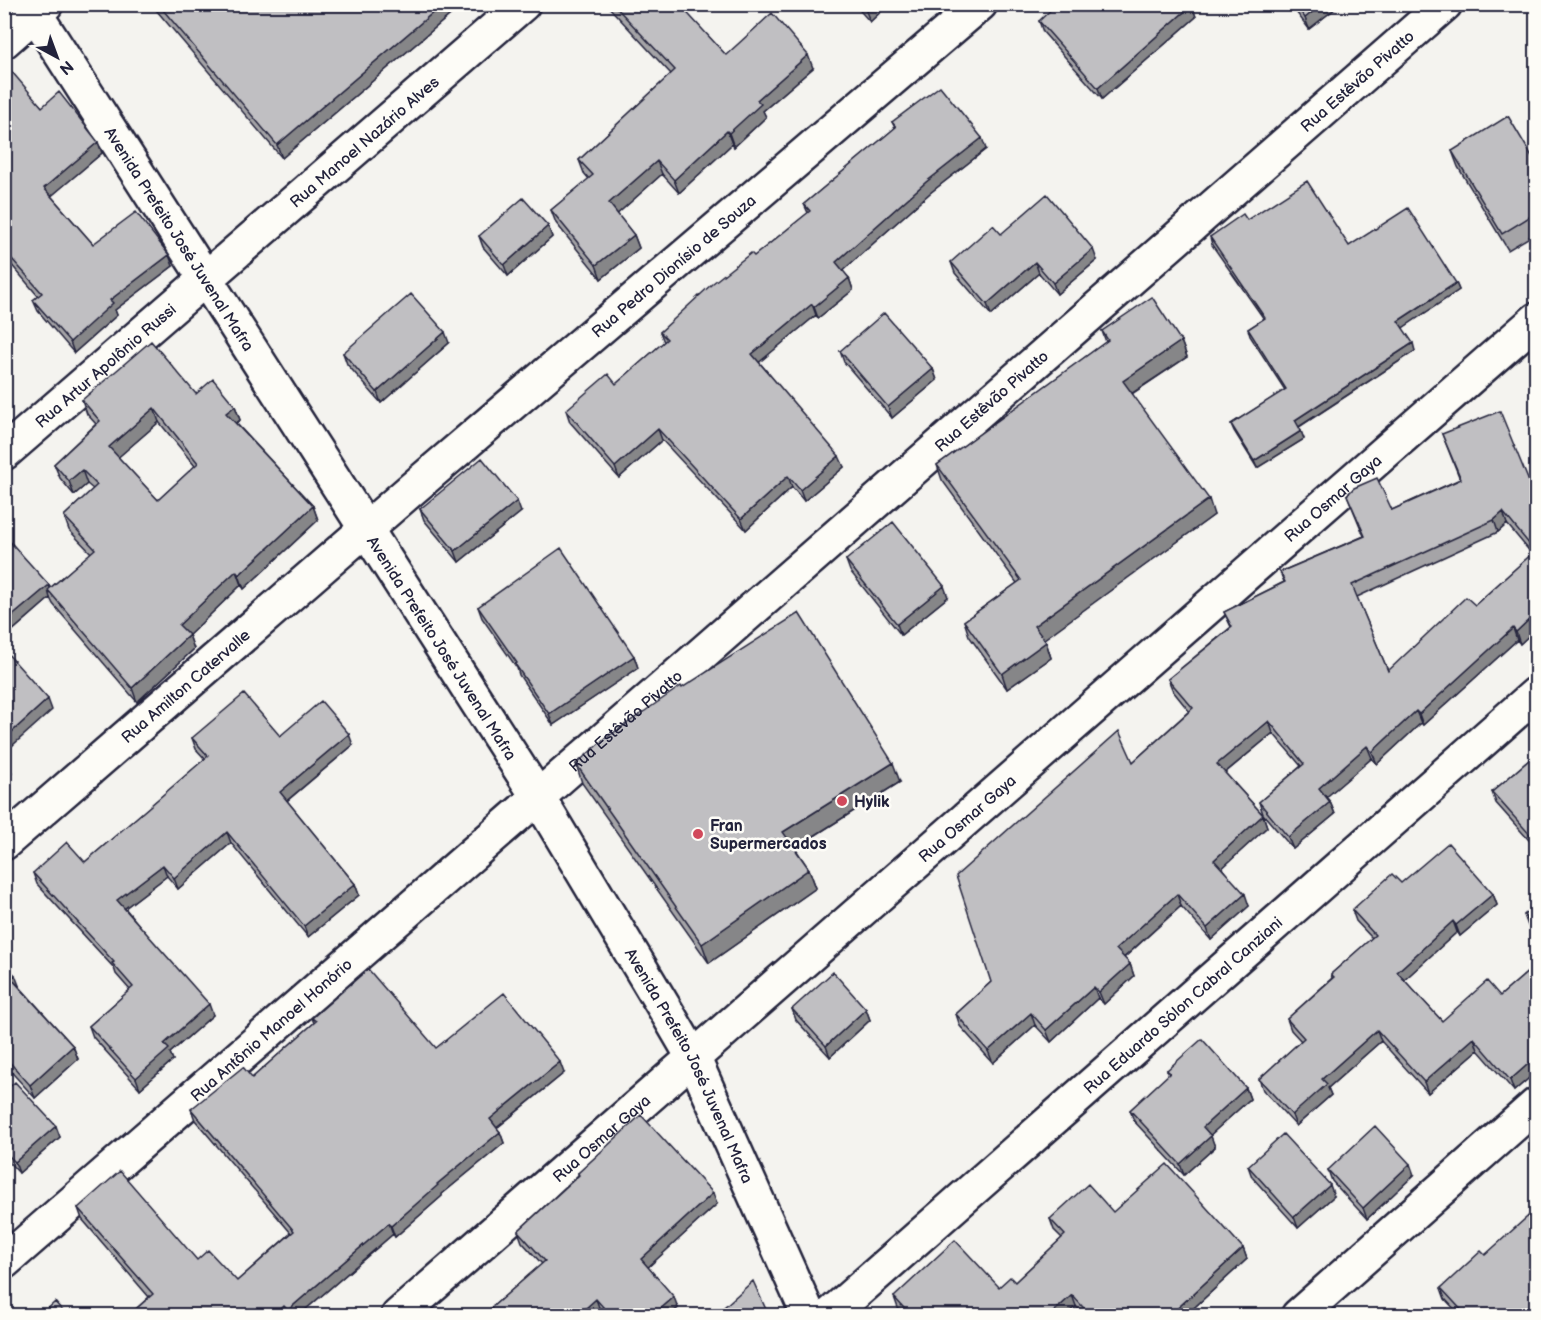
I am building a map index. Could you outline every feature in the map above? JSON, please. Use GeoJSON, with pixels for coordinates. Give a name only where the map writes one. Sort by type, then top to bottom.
{"type":"FeatureCollection","features":[{"type":"Feature","properties":{"kind":"main road","name":"Rua Manoel Nazário Alves"},"geometry":{"type":"LineString","coordinates":[[206,280],[524,4]]}},
{"type":"Feature","properties":{"kind":"main road","name":"Rua Pedro Dionísio de Souza"},"geometry":{"type":"LineString","coordinates":[[366,529],[980,4]]}},
{"type":"Feature","properties":{"kind":"main road","name":"Rua Estêvão Pivatto"},"geometry":{"type":"LineString","coordinates":[[538,797],[1445,4]]}},
{"type":"Feature","properties":{"kind":"main road","name":"Avenida Prefeito José Juvenal Mafra"},"geometry":{"type":"LineString","coordinates":[[37,8],[206,280],[538,797],[693,1058],[808,1316]]}},
{"type":"Feature","properties":{"kind":"main road"},"geometry":{"type":"LineString","coordinates":[[4,41],[37,8]]}},
{"type":"Feature","properties":{"kind":"main road","name":"Rua Artur Apolônio Russi"},"geometry":{"type":"LineString","coordinates":[[4,453],[206,280]]}},
{"type":"Feature","properties":{"kind":"main road","name":"Rua Osmar Gaya"},"geometry":{"type":"LineString","coordinates":[[398,1316],[1536,320]]}},
{"type":"Feature","properties":{"kind":"main road","name":"Rua Amilton Catervalle"},"geometry":{"type":"LineString","coordinates":[[4,843],[366,529]]}},
{"type":"Feature","properties":{"kind":"main road","name":"Rua Eduardo Sólon Cabral Canziani"},"geometry":{"type":"LineString","coordinates":[[829,1316],[1536,694]]}},
{"type":"Feature","properties":{"kind":"main road","name":"Rua Antônio Manoel Honório"},"geometry":{"type":"LineString","coordinates":[[4,1262],[538,797]]}},
{"type":"Feature","properties":{"kind":"main road"},"geometry":{"type":"LineString","coordinates":[[1298,1316],[1536,1106]]}},
{"type":"Feature","properties":{"kind":"building"},"geometry":{"type":"Polygon","coordinates":[[[158,4],[443,4],[277,145],[158,4]]]}},
{"type":"Feature","properties":{"kind":"building"},"geometry":{"type":"Polygon","coordinates":[[[613,4],[679,4],[726,55],[772,13],[808,55],[757,100],[761,104],[729,133],[727,131],[674,180],[657,161],[609,203],[634,235],[596,265],[551,210],[593,175],[579,160],[675,70],[613,4]]]}},
{"type":"Feature","properties":{"kind":"building"},"geometry":{"type":"Polygon","coordinates":[[[860,4],[873,4],[866,11],[860,4]]]}},
{"type":"Feature","properties":{"kind":"building"},"geometry":{"type":"Polygon","coordinates":[[[1057,4],[1192,5],[1098,88],[1039,21],[1057,4]]]}},
{"type":"Feature","properties":{"kind":"building"},"geometry":{"type":"Polygon","coordinates":[[[1295,4],[1322,4],[1305,18],[1295,4]]]}},
{"type":"Feature","properties":{"kind":"building"},"geometry":{"type":"Polygon","coordinates":[[[6,65],[42,107],[59,92],[98,142],[44,188],[93,244],[136,212],[169,255],[110,300],[113,303],[70,342],[33,300],[42,293],[4,250],[4,67],[6,65]]]}},
{"type":"Feature","properties":{"kind":"building"},"geometry":{"type":"Polygon","coordinates":[[[940,86],[982,138],[926,182],[836,262],[849,278],[814,307],[812,304],[752,354],[839,456],[800,490],[788,476],[741,519],[658,429],[615,467],[566,410],[608,374],[616,384],[667,339],[660,332],[713,283],[751,253],[754,256],[810,211],[804,204],[896,127],[892,122],[940,86]]]}},
{"type":"Feature","properties":{"kind":"building"},"geometry":{"type":"Polygon","coordinates":[[[1508,116],[1536,163],[1536,213],[1502,234],[1452,151],[1508,116]]]}},
{"type":"Feature","properties":{"kind":"building"},"geometry":{"type":"Polygon","coordinates":[[[1307,181],[1349,246],[1408,208],[1456,283],[1398,321],[1413,343],[1295,420],[1301,431],[1254,461],[1231,424],[1286,389],[1248,329],[1265,318],[1210,237],[1243,214],[1247,220],[1307,181]]]}},
{"type":"Feature","properties":{"kind":"building"},"geometry":{"type":"Polygon","coordinates":[[[1047,194],[1093,249],[1053,283],[1035,262],[987,304],[951,262],[993,225],[1001,234],[1047,194]]]}},
{"type":"Feature","properties":{"kind":"building"},"geometry":{"type":"Polygon","coordinates":[[[523,198],[548,226],[504,265],[479,236],[523,198]]]}},
{"type":"Feature","properties":{"kind":"building"},"geometry":{"type":"Polygon","coordinates":[[[411,294],[445,332],[377,392],[343,353],[411,294]]]}},
{"type":"Feature","properties":{"kind":"building"},"geometry":{"type":"Polygon","coordinates":[[[1152,297],[1181,341],[1123,381],[1209,499],[1034,626],[1046,642],[1002,674],[964,621],[1021,580],[937,465],[1108,340],[1102,331],[1152,297]]]}},
{"type":"Feature","properties":{"kind":"building"},"geometry":{"type":"Polygon","coordinates":[[[884,313],[933,369],[888,407],[840,351],[884,313]]]}},
{"type":"Feature","properties":{"kind":"building"},"geometry":{"type":"Polygon","coordinates":[[[151,341],[196,394],[213,379],[235,406],[226,413],[313,506],[239,575],[236,571],[179,625],[189,635],[132,688],[48,590],[95,549],[64,516],[97,485],[82,470],[69,481],[54,464],[100,421],[82,400],[151,341]],[[154,408],[109,447],[158,500],[198,463],[154,408]]]}},
{"type":"Feature","properties":{"kind":"building"},"geometry":{"type":"Polygon","coordinates":[[[1500,411],[1536,499],[1536,613],[1516,632],[1513,628],[1419,714],[1416,711],[1372,752],[1367,746],[1319,788],[1330,802],[1288,837],[1259,802],[1304,764],[1269,721],[1217,764],[1263,815],[1214,860],[1245,894],[1207,928],[1177,894],[1116,949],[1130,964],[1099,992],[1094,987],[1046,1030],[1031,1013],[988,1051],[956,1014],[991,982],[956,876],[1119,731],[1133,762],[1193,708],[1168,679],[1232,627],[1224,612],[1285,582],[1280,572],[1365,536],[1347,495],[1354,488],[1377,478],[1392,510],[1461,479],[1442,434],[1500,411]],[[1503,512],[1494,520],[1352,585],[1388,671],[1466,597],[1475,605],[1535,551],[1503,512]]]}},
{"type":"Feature","properties":{"kind":"building"},"geometry":{"type":"Polygon","coordinates":[[[482,458],[517,501],[455,551],[420,509],[482,458]]]}},
{"type":"Feature","properties":{"kind":"building"},"geometry":{"type":"Polygon","coordinates":[[[893,522],[944,586],[897,624],[846,560],[893,522]]]}},
{"type":"Feature","properties":{"kind":"building"},"geometry":{"type":"Polygon","coordinates":[[[4,535],[49,585],[4,623],[4,535]]]}},
{"type":"Feature","properties":{"kind":"building"},"geometry":{"type":"Polygon","coordinates":[[[561,548],[634,656],[549,714],[478,607],[561,548]]]}},
{"type":"Feature","properties":{"kind":"building"},"geometry":{"type":"Polygon","coordinates":[[[799,613],[893,763],[783,832],[809,869],[702,944],[576,764],[603,740],[681,686],[682,688],[799,613]]]}},
{"type":"Feature","properties":{"kind":"building"},"geometry":{"type":"Polygon","coordinates":[[[7,653],[48,699],[4,739],[4,655],[7,653]]]}},
{"type":"Feature","properties":{"kind":"building"},"geometry":{"type":"Polygon","coordinates":[[[244,694],[280,736],[321,701],[349,734],[280,792],[355,884],[304,926],[227,832],[174,878],[163,865],[117,900],[209,1004],[164,1044],[169,1049],[136,1078],[89,1026],[133,987],[112,963],[114,962],[33,873],[67,842],[85,862],[208,756],[192,738],[244,694]]]}},
{"type":"Feature","properties":{"kind":"building"},"geometry":{"type":"Polygon","coordinates":[[[1536,754],[1536,833],[1532,837],[1492,792],[1536,754]]]}},
{"type":"Feature","properties":{"kind":"building"},"geometry":{"type":"Polygon","coordinates":[[[1448,843],[1493,894],[1456,925],[1453,921],[1397,972],[1442,1021],[1487,981],[1500,996],[1536,965],[1536,1057],[1510,1080],[1474,1038],[1424,1082],[1377,1030],[1322,1079],[1327,1084],[1292,1115],[1259,1079],[1304,1038],[1287,1019],[1334,977],[1331,974],[1375,935],[1352,910],[1392,874],[1401,883],[1448,843]]]}},
{"type":"Feature","properties":{"kind":"building"},"geometry":{"type":"Polygon","coordinates":[[[1536,905],[1536,930],[1524,915],[1536,905]]]}},
{"type":"Feature","properties":{"kind":"building"},"geometry":{"type":"Polygon","coordinates":[[[4,964],[15,975],[11,978],[73,1046],[30,1085],[4,1056],[4,964]]]}},
{"type":"Feature","properties":{"kind":"building"},"geometry":{"type":"Polygon","coordinates":[[[368,969],[436,1048],[504,993],[560,1062],[490,1119],[500,1132],[391,1226],[389,1223],[288,1310],[284,1306],[274,1316],[128,1316],[153,1294],[78,1208],[120,1171],[197,1260],[208,1250],[237,1281],[294,1231],[191,1109],[243,1067],[252,1078],[316,1021],[312,1018],[368,969]]]}},
{"type":"Feature","properties":{"kind":"building"},"geometry":{"type":"Polygon","coordinates":[[[833,972],[866,1009],[826,1046],[792,1009],[833,972]]]}},
{"type":"Feature","properties":{"kind":"building"},"geometry":{"type":"Polygon","coordinates":[[[1202,1039],[1246,1088],[1203,1127],[1211,1136],[1180,1164],[1130,1110],[1170,1073],[1167,1070],[1202,1039]]]}},
{"type":"Feature","properties":{"kind":"building"},"geometry":{"type":"Polygon","coordinates":[[[15,1082],[56,1126],[15,1162],[4,1151],[4,1092],[15,1082]]]}},
{"type":"Feature","properties":{"kind":"building"},"geometry":{"type":"Polygon","coordinates":[[[641,1115],[713,1193],[641,1259],[674,1297],[652,1316],[611,1316],[596,1299],[577,1316],[498,1316],[491,1308],[545,1261],[518,1231],[641,1115]]]}},
{"type":"Feature","properties":{"kind":"building"},"geometry":{"type":"Polygon","coordinates":[[[1375,1126],[1410,1164],[1363,1208],[1328,1170],[1375,1126]]]}},
{"type":"Feature","properties":{"kind":"building"},"geometry":{"type":"Polygon","coordinates":[[[1283,1134],[1330,1185],[1294,1217],[1248,1166],[1283,1134]]]}},
{"type":"Feature","properties":{"kind":"building"},"geometry":{"type":"Polygon","coordinates":[[[1167,1164],[1243,1248],[1169,1316],[1091,1316],[1072,1295],[1049,1316],[911,1316],[894,1297],[955,1240],[999,1287],[1010,1277],[1015,1282],[1065,1235],[1050,1219],[1088,1184],[1113,1212],[1167,1164]]]}},
{"type":"Feature","properties":{"kind":"building"},"geometry":{"type":"Polygon","coordinates":[[[1535,1210],[1536,1316],[1467,1316],[1441,1288],[1481,1251],[1485,1255],[1535,1210]]]}},
{"type":"Feature","properties":{"kind":"building"},"geometry":{"type":"Polygon","coordinates":[[[753,1281],[769,1316],[714,1316],[753,1281]]]}},
{"type":"Feature","properties":{"kind":"building"},"geometry":{"type":"Polygon","coordinates":[[[55,1302],[67,1316],[40,1316],[55,1302]]]}},
{"type":"Feature","properties":{"kind":"place","name":"Hylik"},"geometry":{"type":"Point","coordinates":[842,801]}},
{"type":"Feature","properties":{"kind":"place","name":"Fran Supermercados"},"geometry":{"type":"Point","coordinates":[698,834]}}]}
